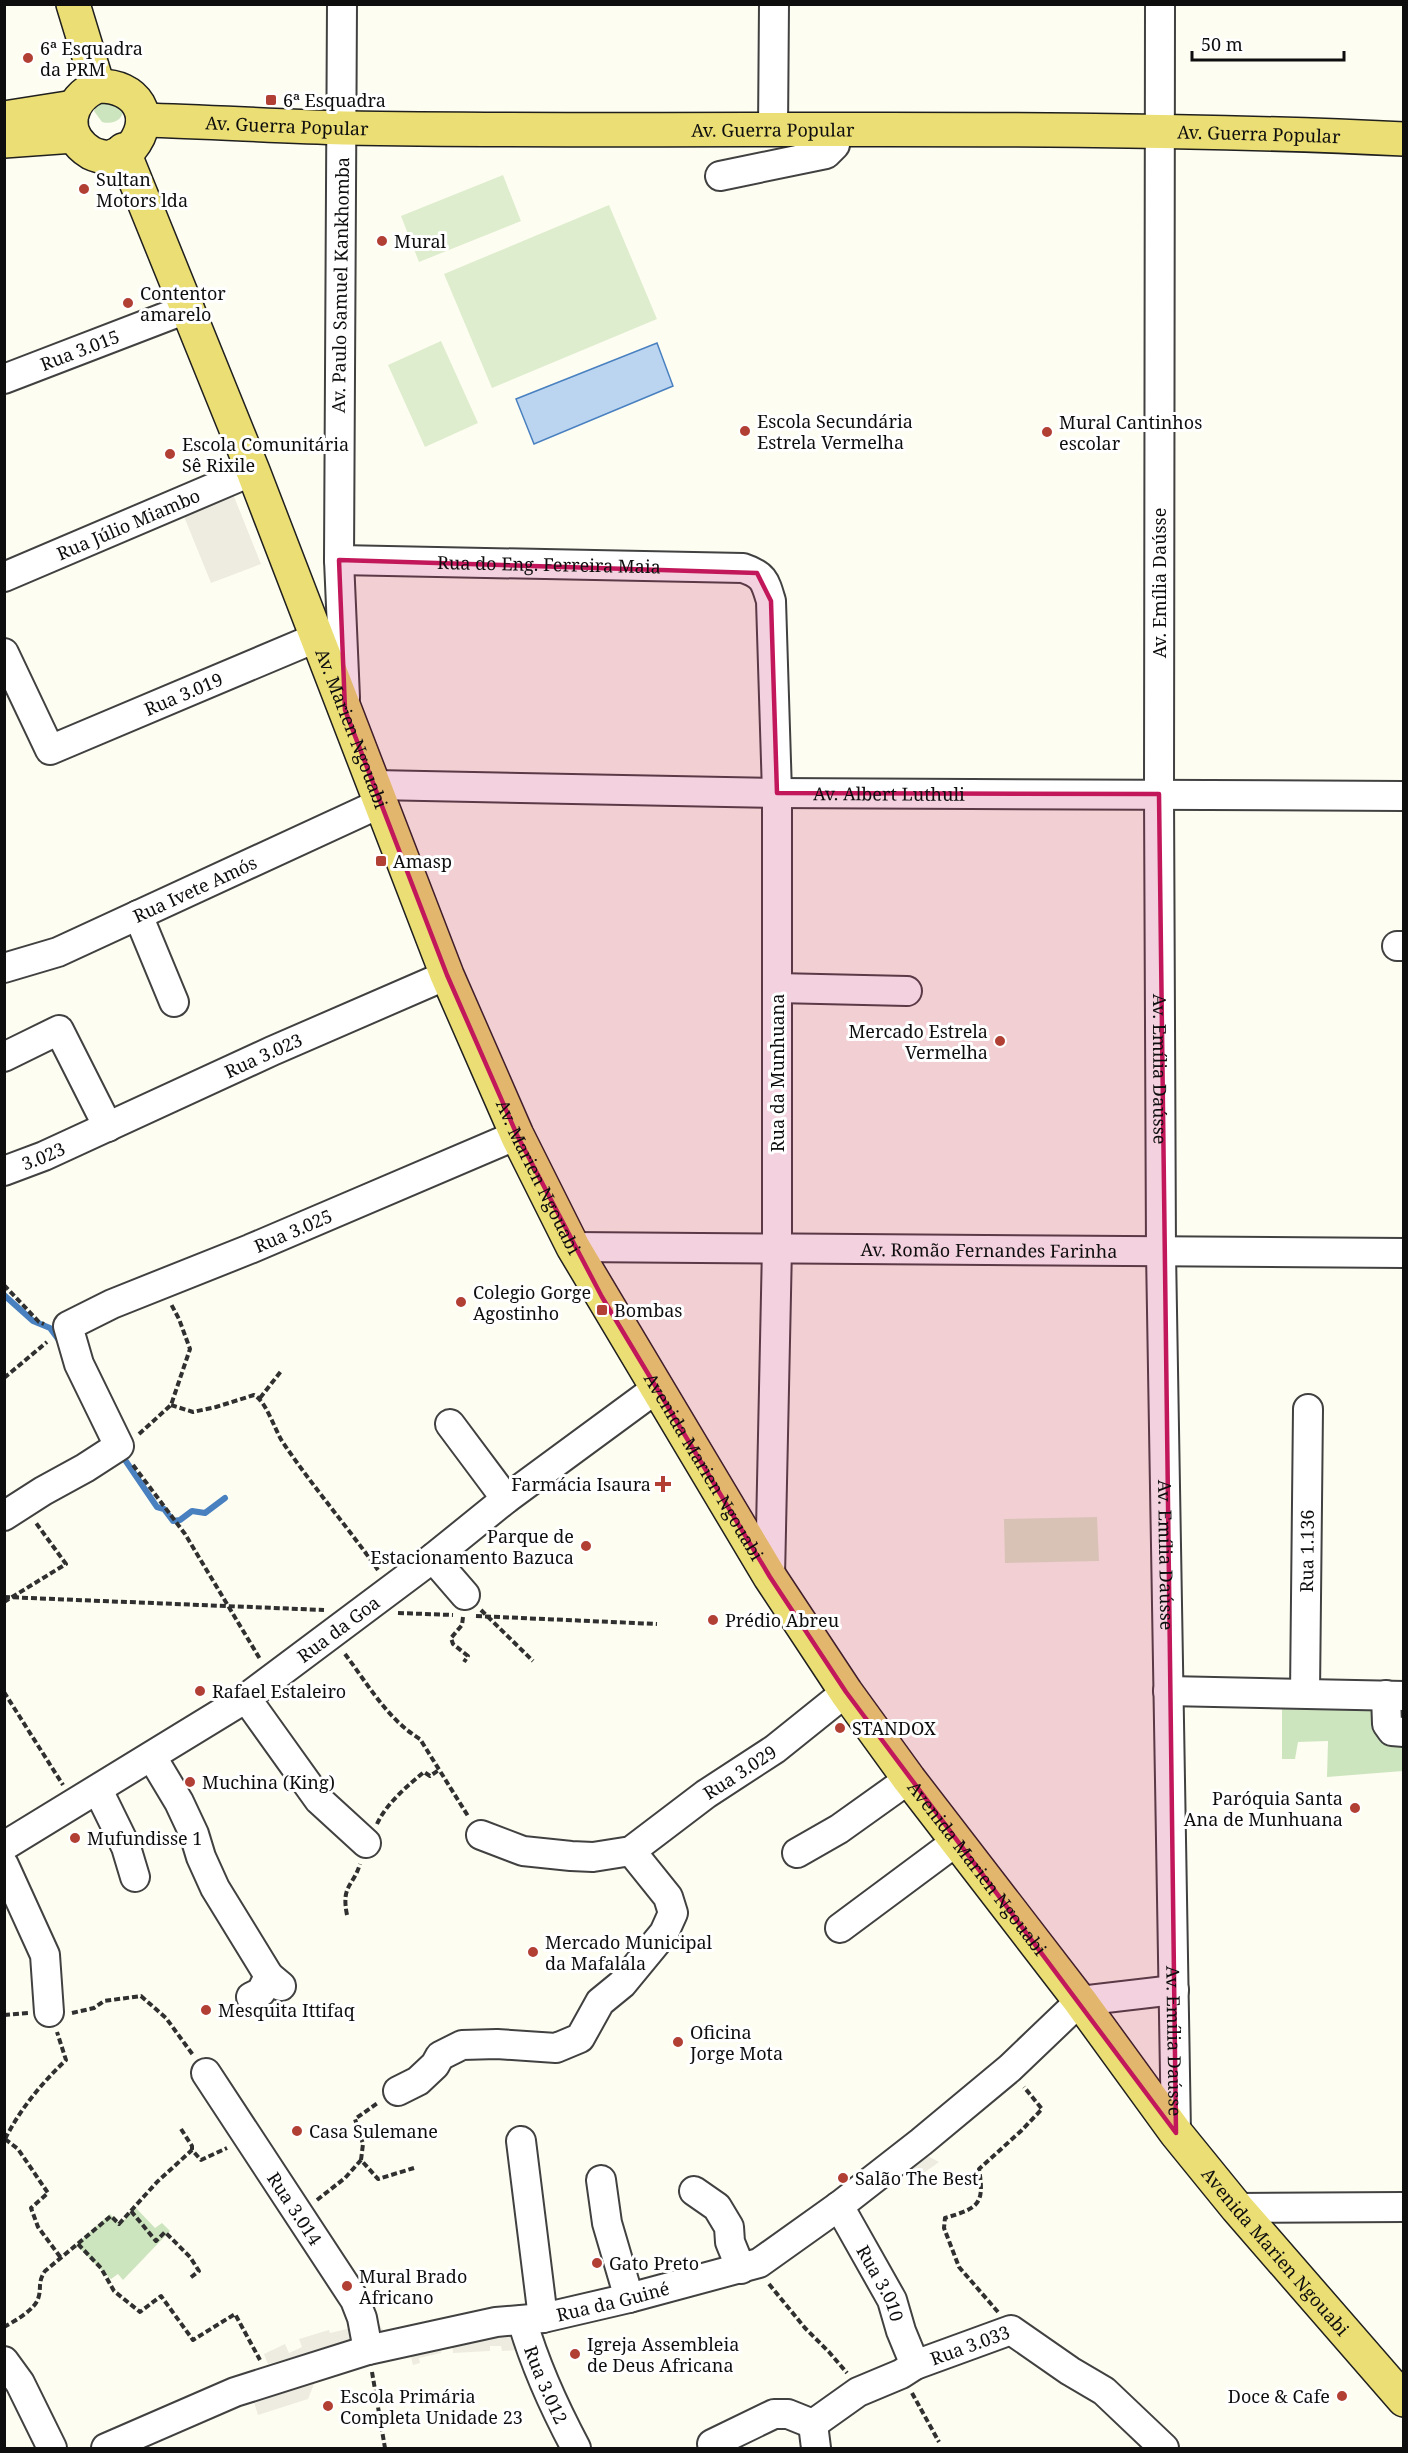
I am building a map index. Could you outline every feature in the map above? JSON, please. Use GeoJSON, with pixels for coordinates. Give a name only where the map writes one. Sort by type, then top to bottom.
{"type":"FeatureCollection","features":[{"type":"Feature","properties":{"kind":"main road"},"geometry":{"type":"LineString","coordinates":[[4,141],[82,110],[114,86],[129,92],[139,105],[143,120],[138,140],[131,148],[108,158],[94,155],[82,147],[82,110],[73,4]]}},
{"type":"Feature","properties":{"kind":"main road"},"geometry":{"type":"LineString","coordinates":[[4,118],[82,110]]}},
{"type":"Feature","properties":{"kind":"main road","name":"Av. Guerra Popular"},"geometry":{"type":"LineString","coordinates":[[143,120],[342,128],[1268,133],[1404,139]]}},
{"type":"Feature","properties":{"kind":"main road","name":"Av. Marien Ngouabi"},"geometry":{"type":"LineString","coordinates":[[123,150],[189,308],[447,975],[517,1135],[573,1247],[602,1297]]}},
{"type":"Feature","properties":{"kind":"main road","name":"Avenida Marien Ngouabi"},"geometry":{"type":"LineString","coordinates":[[602,1297],[770,1576],[846,1692],[909,1779],[1080,2001],[1176,2133],[1237,2208],[1404,2400]]}},
{"type":"Feature","properties":{"kind":"street","name":"Av. Paulo Samuel Kankhomba"},"geometry":{"type":"LineString","coordinates":[[342,4],[339,560],[345,710]]}},
{"type":"Feature","properties":{"kind":"street"},"geometry":{"type":"LineString","coordinates":[[773,130],[774,4]]}},
{"type":"Feature","properties":{"kind":"street","name":"Av. Emília Daússe"},"geometry":{"type":"LineString","coordinates":[[1160,4],[1161,1252],[1176,2133]]}},
{"type":"Feature","properties":{"kind":"street"},"geometry":{"type":"LineString","coordinates":[[720,176],[826,154],[836,145],[837,130]]}},
{"type":"Feature","properties":{"kind":"street","name":"Rua 3.015"},"geometry":{"type":"LineString","coordinates":[[4,379],[189,308]]}},
{"type":"Feature","properties":{"kind":"street","name":"Rua Júlio Miambo"},"geometry":{"type":"LineString","coordinates":[[4,577],[253,471]]}},
{"type":"Feature","properties":{"kind":"street","name":"Rua do Eng. Ferreira Maia"},"geometry":{"type":"LineString","coordinates":[[339,560],[743,568],[758,573]]}},
{"type":"Feature","properties":{"kind":"street","name":"Rua da Munhuana"},"geometry":{"type":"LineString","coordinates":[[758,573],[766,583],[771,601],[777,793],[777,1247],[770,1576]]}},
{"type":"Feature","properties":{"kind":"street","name":"Rua 3.019"},"geometry":{"type":"LineString","coordinates":[[4,653],[50,750],[318,637]]}},
{"type":"Feature","properties":{"kind":"street","name":"Av. Albert Luthuli"},"geometry":{"type":"LineString","coordinates":[[378,794],[1404,796]]}},
{"type":"Feature","properties":{"kind":"street","name":"Rua Ivete Amós"},"geometry":{"type":"LineString","coordinates":[[4,968],[58,952],[138,915],[378,794]]}},
{"type":"Feature","properties":{"kind":"street"},"geometry":{"type":"LineString","coordinates":[[138,915],[174,1002]]}},
{"type":"Feature","properties":{"kind":"street","name":"Rua 3.023"},"geometry":{"type":"LineString","coordinates":[[80,1139],[272,1051],[447,975]]}},
{"type":"Feature","properties":{"kind":"street"},"geometry":{"type":"LineString","coordinates":[[777,988],[907,990]]}},
{"type":"Feature","properties":{"kind":"street"},"geometry":{"type":"LineString","coordinates":[[4,1057],[59,1030],[108,1127]]}},
{"type":"Feature","properties":{"kind":"street","name":"Rua 3.025"},"geometry":{"type":"LineString","coordinates":[[65,1328],[112,1304],[250,1249],[517,1135]]}},
{"type":"Feature","properties":{"kind":"street","name":"3.023"},"geometry":{"type":"LineString","coordinates":[[4,1172],[80,1139]]}},
{"type":"Feature","properties":{"kind":"street","name":"Av. Romão Fernandes Farinha"},"geometry":{"type":"LineString","coordinates":[[573,1247],[1404,1253]]}},
{"type":"Feature","properties":{"kind":"street"},"geometry":{"type":"LineString","coordinates":[[14,1511],[119,1446],[79,1364],[65,1328]]}},
{"type":"Feature","properties":{"kind":"street","name":"Rua da Goa"},"geometry":{"type":"LineString","coordinates":[[4,1846],[246,1698],[433,1558],[506,1499],[657,1388]]}},
{"type":"Feature","properties":{"kind":"street","name":"Rua 1.136"},"geometry":{"type":"LineString","coordinates":[[1305,1693],[1308,1409]]}},
{"type":"Feature","properties":{"kind":"street"},"geometry":{"type":"LineString","coordinates":[[450,1424],[506,1499]]}},
{"type":"Feature","properties":{"kind":"street"},"geometry":{"type":"LineString","coordinates":[[433,1558],[465,1595]]}},
{"type":"Feature","properties":{"kind":"street"},"geometry":{"type":"LineString","coordinates":[[1168,1691],[1395,1695],[1387,1724],[1392,1731],[1404,1732]]}},
{"type":"Feature","properties":{"kind":"street","name":"Rua 3.029"},"geometry":{"type":"LineString","coordinates":[[631,1851],[706,1794],[775,1749],[846,1692]]}},
{"type":"Feature","properties":{"kind":"street"},"geometry":{"type":"LineString","coordinates":[[246,1698],[319,1800],[366,1843]]}},
{"type":"Feature","properties":{"kind":"street"},"geometry":{"type":"LineString","coordinates":[[152,1757],[179,1802],[215,1888],[275,1981],[251,1997]]}},
{"type":"Feature","properties":{"kind":"street"},"geometry":{"type":"LineString","coordinates":[[797,1853],[839,1829],[909,1779]]}},
{"type":"Feature","properties":{"kind":"street"},"geometry":{"type":"LineString","coordinates":[[86,1797],[126,1847],[135,1877]]}},
{"type":"Feature","properties":{"kind":"street"},"geometry":{"type":"LineString","coordinates":[[398,2091],[418,2081],[435,2065],[440,2056],[462,2045],[506,2044],[556,2048],[580,2038],[589,2018],[600,2002],[622,1984],[664,1933],[673,1912],[668,1897],[631,1851],[593,1857],[523,1851],[481,1834]]}},
{"type":"Feature","properties":{"kind":"street"},"geometry":{"type":"LineString","coordinates":[[840,1928],[957,1841]]}},
{"type":"Feature","properties":{"kind":"street"},"geometry":{"type":"LineString","coordinates":[[4,1864],[45,1955],[51,2014]]}},
{"type":"Feature","properties":{"kind":"street"},"geometry":{"type":"LineString","coordinates":[[1080,2001],[1174,1990]]}},
{"type":"Feature","properties":{"kind":"street","name":"Rua da Guiné"},"geometry":{"type":"LineString","coordinates":[[106,2448],[235,2392],[368,2350],[496,2322],[532,2319],[629,2298],[750,2266],[839,2206],[1010,2068],[1080,2001]]}},
{"type":"Feature","properties":{"kind":"street","name":"Rua 3.014"},"geometry":{"type":"LineString","coordinates":[[206,2073],[355,2301],[362,2318],[368,2350]]}},
{"type":"Feature","properties":{"kind":"street","name":"Rua 3.012"},"geometry":{"type":"LineString","coordinates":[[521,2141],[532,2319],[532,2354],[576,2448]]}},
{"type":"Feature","properties":{"kind":"street"},"geometry":{"type":"LineString","coordinates":[[601,2180],[607,2223],[629,2298]]}},
{"type":"Feature","properties":{"kind":"street"},"geometry":{"type":"LineString","coordinates":[[694,2191],[717,2208],[729,2227],[730,2242],[750,2266]]}},
{"type":"Feature","properties":{"kind":"street","name":"Rua 3.010"},"geometry":{"type":"LineString","coordinates":[[839,2206],[892,2300],[908,2369]]}},
{"type":"Feature","properties":{"kind":"street"},"geometry":{"type":"LineString","coordinates":[[1237,2208],[1404,2207]]}},
{"type":"Feature","properties":{"kind":"street","name":"Rua 3.033"},"geometry":{"type":"LineString","coordinates":[[814,2436],[858,2392],[908,2369],[1011,2330],[1070,2371],[1104,2391],[1164,2448]]}},
{"type":"Feature","properties":{"kind":"street"},"geometry":{"type":"LineString","coordinates":[[4,2361],[20,2383],[52,2448]]}},
{"type":"Feature","properties":{"kind":"street"},"geometry":{"type":"LineString","coordinates":[[712,2444],[774,2414],[788,2414],[814,2436]]}},
{"type":"Feature","properties":{"kind":"path"},"geometry":{"type":"LineString","coordinates":[[162,1283],[190,1349],[171,1405],[140,1433],[119,1446],[185,1534],[271,1678]]}},
{"type":"Feature","properties":{"kind":"path"},"geometry":{"type":"LineString","coordinates":[[4,1285],[39,1322],[65,1328]]}},
{"type":"Feature","properties":{"kind":"path"},"geometry":{"type":"LineString","coordinates":[[4,1378],[65,1328]]}},
{"type":"Feature","properties":{"kind":"path"},"geometry":{"type":"LineString","coordinates":[[260,1398],[282,1370]]}},
{"type":"Feature","properties":{"kind":"path"},"geometry":{"type":"LineString","coordinates":[[171,1405],[193,1412],[254,1395],[260,1398],[279,1436],[296,1461],[338,1514],[391,1588]]}},
{"type":"Feature","properties":{"kind":"path"},"geometry":{"type":"LineString","coordinates":[[4,1602],[66,1564],[14,1511]]}},
{"type":"Feature","properties":{"kind":"path"},"geometry":{"type":"LineString","coordinates":[[465,1595],[503,1629],[533,1661]]}},
{"type":"Feature","properties":{"kind":"path"},"geometry":{"type":"LineString","coordinates":[[464,1662],[468,1656],[453,1644],[451,1638],[462,1625],[465,1595]]}},
{"type":"Feature","properties":{"kind":"path"},"geometry":{"type":"LineString","coordinates":[[329,1635],[387,1709],[407,1730],[420,1739],[481,1834]]}},
{"type":"Feature","properties":{"kind":"path"},"geometry":{"type":"LineString","coordinates":[[4,1692],[86,1797]]}},
{"type":"Feature","properties":{"kind":"path"},"geometry":{"type":"LineString","coordinates":[[61,2258],[38,2227],[31,2208],[48,2193],[18,2149],[5,2139],[22,2109],[40,2085],[66,2060],[51,2014],[94,2008],[105,2001],[141,1996],[166,2018],[206,2073]]}},
{"type":"Feature","properties":{"kind":"path"},"geometry":{"type":"LineString","coordinates":[[1010,2068],[1042,2109],[979,2169],[983,2191],[979,2203],[962,2213],[945,2218],[944,2228],[959,2267],[1011,2330]]}},
{"type":"Feature","properties":{"kind":"path"},"geometry":{"type":"LineString","coordinates":[[297,2214],[330,2191],[361,2160],[363,2144],[355,2119],[398,2091]]}},
{"type":"Feature","properties":{"kind":"path"},"geometry":{"type":"LineString","coordinates":[[181,2129],[192,2146],[192,2150],[201,2160],[247,2138]]}},
{"type":"Feature","properties":{"kind":"path"},"geometry":{"type":"LineString","coordinates":[[4,2327],[32,2307],[39,2298],[39,2279],[61,2258],[111,2216],[118,2224],[156,2182],[192,2150]]}},
{"type":"Feature","properties":{"kind":"path"},"geometry":{"type":"LineString","coordinates":[[361,2160],[378,2179],[414,2168]]}},
{"type":"Feature","properties":{"kind":"path"},"geometry":{"type":"LineString","coordinates":[[131,2211],[156,2241],[165,2232],[190,2257],[199,2271],[190,2278]]}},
{"type":"Feature","properties":{"kind":"path"},"geometry":{"type":"LineString","coordinates":[[78,2244],[101,2268],[114,2291],[140,2312],[161,2296],[193,2340],[235,2314],[259,2358],[267,2381]]}},
{"type":"Feature","properties":{"kind":"path"},"geometry":{"type":"LineString","coordinates":[[750,2266],[774,2289],[805,2328],[843,2368],[858,2392]]}},
{"type":"Feature","properties":{"kind":"path"},"geometry":{"type":"LineString","coordinates":[[368,2350],[385,2448]]}},
{"type":"Feature","properties":{"kind":"path"},"geometry":{"type":"LineString","coordinates":[[908,2369],[939,2442]]}},
{"type":"Feature","properties":{"kind":"highlighted area"},"geometry":{"type":"Polygon","coordinates":[[[339,560],[757,573],[771,601],[777,793],[1159,794],[1176,2133],[846,1692],[770,1577],[602,1297],[517,1135],[447,975],[345,710],[339,560]]]}},
{"type":"Feature","properties":{"kind":"green space"},"geometry":{"type":"Polygon","coordinates":[[[98,99],[124,107],[120,118],[110,123],[102,122],[94,111],[98,99]]]}},
{"type":"Feature","properties":{"kind":"green space"},"geometry":{"type":"Polygon","coordinates":[[[503,175],[521,221],[419,262],[401,216],[503,175]]]}},
{"type":"Feature","properties":{"kind":"green space"},"geometry":{"type":"Polygon","coordinates":[[[609,205],[657,319],[492,388],[444,274],[609,205]]]}},
{"type":"Feature","properties":{"kind":"green space"},"geometry":{"type":"Polygon","coordinates":[[[441,341],[478,423],[425,447],[388,365],[441,341]]]}},
{"type":"Feature","properties":{"kind":"green space"},"geometry":{"type":"Polygon","coordinates":[[[1097,1517],[1099,1561],[1005,1563],[1004,1519],[1097,1517]]]}},
{"type":"Feature","properties":{"kind":"green space"},"geometry":{"type":"Polygon","coordinates":[[[1282,1700],[1403,1708],[1403,1771],[1327,1777],[1328,1741],[1298,1742],[1295,1759],[1282,1759],[1282,1700]]]}},
{"type":"Feature","properties":{"kind":"green space"},"geometry":{"type":"Polygon","coordinates":[[[136,2208],[155,2228],[162,2223],[170,2231],[123,2280],[118,2274],[111,2279],[76,2245],[110,2214],[120,2224],[136,2208]]]}},
{"type":"Feature","properties":{"kind":"shaded area"},"geometry":{"type":"Polygon","coordinates":[[[231,489],[261,564],[211,583],[181,509],[231,489]]]}},
{"type":"Feature","properties":{"kind":"shaded area"},"geometry":{"type":"Polygon","coordinates":[[[926,2155],[939,2162],[918,2177],[908,2161],[926,2155]]]}},
{"type":"Feature","properties":{"kind":"shaded area","name":"Mural Brado Africano"},"geometry":{"type":"Polygon","coordinates":[[[306,2214],[385,2333],[268,2364],[264,2354],[285,2344],[289,2353],[302,2347],[299,2339],[329,2330],[330,2333],[355,2327],[306,2214]]]}},
{"type":"Feature","properties":{"kind":"shaded area"},"geometry":{"type":"Polygon","coordinates":[[[517,2333],[520,2350],[502,2351],[501,2346],[490,2346],[490,2351],[453,2353],[452,2344],[440,2345],[441,2353],[419,2358],[420,2363],[413,2365],[408,2346],[517,2333]]]}},
{"type":"Feature","properties":{"kind":"shaded area"},"geometry":{"type":"Polygon","coordinates":[[[314,2384],[308,2399],[258,2415],[254,2402],[314,2384]]]}},
{"type":"Feature","properties":{"kind":"water"},"geometry":{"type":"Polygon","coordinates":[[[657,343],[673,386],[534,444],[516,399],[657,343]]]}},
{"type":"Feature","properties":{"kind":"waterway"},"geometry":{"type":"LineString","coordinates":[[4,1295],[33,1321],[50,1328],[61,1343]]}},
{"type":"Feature","properties":{"kind":"waterway"},"geometry":{"type":"LineString","coordinates":[[121,1454],[157,1507],[164,1509],[173,1521],[180,1520],[192,1511],[205,1513],[225,1498]]}},
{"type":"Feature","properties":{"kind":"place","name":"6ª Esquadra da PRM"},"geometry":{"type":"Point","coordinates":[28,58]}},
{"type":"Feature","properties":{"kind":"place","name":"6ª Esquadra"},"geometry":{"type":"Point","coordinates":[271,100]}},
{"type":"Feature","properties":{"kind":"place","name":"Sultan Motors lda"},"geometry":{"type":"Point","coordinates":[84,189]}},
{"type":"Feature","properties":{"kind":"place","name":"Mural"},"geometry":{"type":"Point","coordinates":[382,241]}},
{"type":"Feature","properties":{"kind":"place","name":"Contentor amarelo"},"geometry":{"type":"Point","coordinates":[128,303]}},
{"type":"Feature","properties":{"kind":"place","name":"Escola Secundária Estrela Vermelha"},"geometry":{"type":"Point","coordinates":[745,431]}},
{"type":"Feature","properties":{"kind":"place","name":"Mural Cantinhos escolar"},"geometry":{"type":"Point","coordinates":[1047,432]}},
{"type":"Feature","properties":{"kind":"place","name":"Escola Comunitária Sê Rixile"},"geometry":{"type":"Point","coordinates":[170,454]}},
{"type":"Feature","properties":{"kind":"place","name":"Amasp"},"geometry":{"type":"Point","coordinates":[381,861]}},
{"type":"Feature","properties":{"kind":"place","name":"Mercado Estrela Vermelha"},"geometry":{"type":"Point","coordinates":[1000,1041]}},
{"type":"Feature","properties":{"kind":"place","name":"Colegio Gorge Agostinho"},"geometry":{"type":"Point","coordinates":[461,1302]}},
{"type":"Feature","properties":{"kind":"place","name":"Bombas"},"geometry":{"type":"Point","coordinates":[602,1310]}},
{"type":"Feature","properties":{"kind":"place","name":"Farmácia Isaura"},"geometry":{"type":"Point","coordinates":[663,1484]}},
{"type":"Feature","properties":{"kind":"place","name":"Parque de Estacionamento Bazuca"},"geometry":{"type":"Point","coordinates":[586,1546]}},
{"type":"Feature","properties":{"kind":"place","name":"Prédio Abreu"},"geometry":{"type":"Point","coordinates":[713,1620]}},
{"type":"Feature","properties":{"kind":"place","name":"Rafael Estaleiro"},"geometry":{"type":"Point","coordinates":[200,1691]}},
{"type":"Feature","properties":{"kind":"place","name":"STANDOX"},"geometry":{"type":"Point","coordinates":[840,1728]}},
{"type":"Feature","properties":{"kind":"place","name":"Muchina (King)"},"geometry":{"type":"Point","coordinates":[190,1782]}},
{"type":"Feature","properties":{"kind":"place","name":"Paróquia Santa Ana de Munhuana"},"geometry":{"type":"Point","coordinates":[1355,1808]}},
{"type":"Feature","properties":{"kind":"place","name":"Mufundisse 1"},"geometry":{"type":"Point","coordinates":[75,1838]}},
{"type":"Feature","properties":{"kind":"place","name":"Mercado Municipal da Mafalala"},"geometry":{"type":"Point","coordinates":[533,1952]}},
{"type":"Feature","properties":{"kind":"place","name":"Mesquita Ittifaq"},"geometry":{"type":"Point","coordinates":[206,2010]}},
{"type":"Feature","properties":{"kind":"place","name":"Oficina Jorge Mota"},"geometry":{"type":"Point","coordinates":[678,2042]}},
{"type":"Feature","properties":{"kind":"place","name":"Casa Sulemane"},"geometry":{"type":"Point","coordinates":[297,2131]}},
{"type":"Feature","properties":{"kind":"place","name":"Salão The Best"},"geometry":{"type":"Point","coordinates":[843,2178]}},
{"type":"Feature","properties":{"kind":"place","name":"Gato Preto"},"geometry":{"type":"Point","coordinates":[597,2263]}},
{"type":"Feature","properties":{"kind":"place","name":"Mural Brado Africano"},"geometry":{"type":"Point","coordinates":[347,2286]}},
{"type":"Feature","properties":{"kind":"place","name":"Igreja Assembleia de Deus Africana"},"geometry":{"type":"Point","coordinates":[575,2354]}},
{"type":"Feature","properties":{"kind":"place","name":"Doce & Cafe"},"geometry":{"type":"Point","coordinates":[1342,2396]}},
{"type":"Feature","properties":{"kind":"place","name":"Escola Primária Completa Unidade 23"},"geometry":{"type":"Point","coordinates":[328,2406]}}]}
